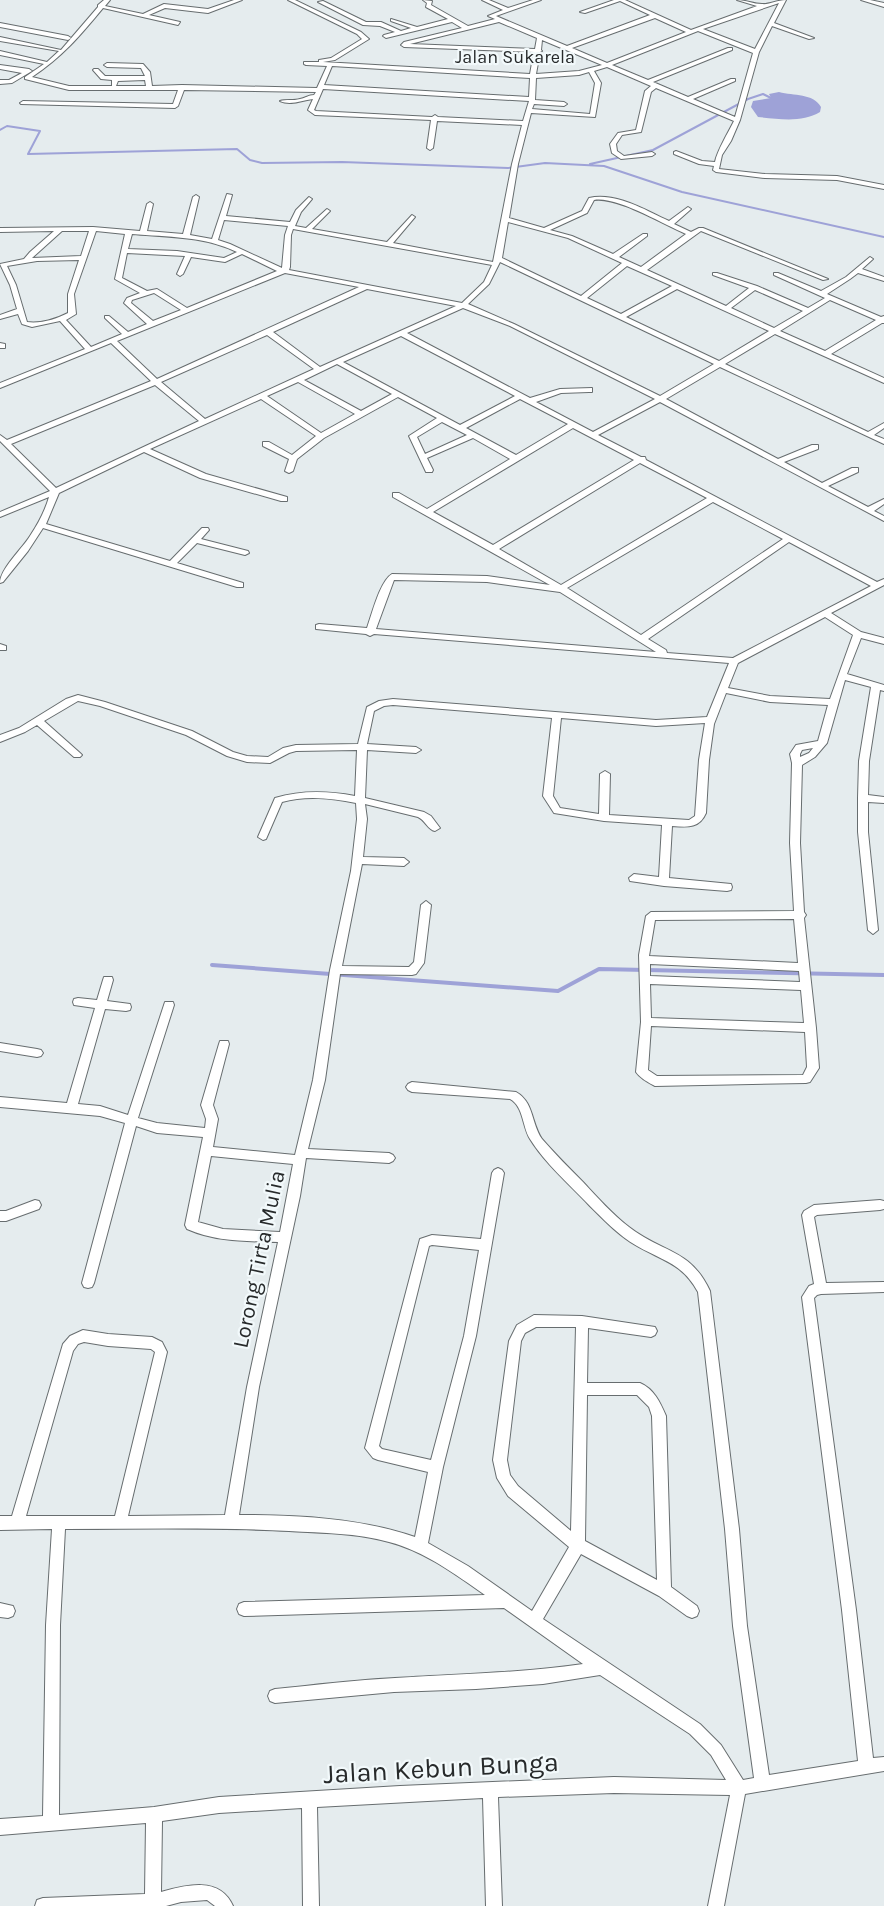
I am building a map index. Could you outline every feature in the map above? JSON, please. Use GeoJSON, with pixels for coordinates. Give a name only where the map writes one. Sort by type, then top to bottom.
{"type":"FeatureCollection","features":[{"type":"Feature","properties":{"kind":"street"},"geometry":{"type":"LineString","coordinates":[[107,0],[67,47],[52,61],[27,78],[62,87],[320,89],[564,104]]}},
{"type":"Feature","properties":{"kind":"street"},"geometry":{"type":"LineString","coordinates":[[145,15],[165,5],[202,11],[212,10],[239,0]]}},
{"type":"Feature","properties":{"kind":"street","name":"Jalan Sukarela"},"geometry":{"type":"LineString","coordinates":[[291,0],[366,39],[333,59],[306,63],[532,76],[568,75],[591,71],[698,29],[783,0]]}},
{"type":"Feature","properties":{"kind":"street"},"geometry":{"type":"LineString","coordinates":[[426,0],[430,2],[428,6],[467,28]]}},
{"type":"Feature","properties":{"kind":"street"},"geometry":{"type":"LineString","coordinates":[[485,0],[507,10]]}},
{"type":"Feature","properties":{"kind":"street"},"geometry":{"type":"LineString","coordinates":[[538,0],[491,16],[737,120]]}},
{"type":"Feature","properties":{"kind":"street"},"geometry":{"type":"LineString","coordinates":[[583,12],[620,0],[691,32]]}},
{"type":"Feature","properties":{"kind":"street"},"geometry":{"type":"LineString","coordinates":[[740,0],[762,6]]}},
{"type":"Feature","properties":{"kind":"street"},"geometry":{"type":"LineString","coordinates":[[783,0],[756,52],[737,120],[719,155],[716,171],[765,176],[837,178],[884,187]]}},
{"type":"Feature","properties":{"kind":"street"},"geometry":{"type":"LineString","coordinates":[[864,0],[884,5]]}},
{"type":"Feature","properties":{"kind":"street"},"geometry":{"type":"LineString","coordinates":[[321,2],[365,24],[381,24],[399,32]]}},
{"type":"Feature","properties":{"kind":"street"},"geometry":{"type":"LineString","coordinates":[[180,3],[212,10]]}},
{"type":"Feature","properties":{"kind":"street"},"geometry":{"type":"LineString","coordinates":[[100,6],[178,23]]}},
{"type":"Feature","properties":{"kind":"street"},"geometry":{"type":"LineString","coordinates":[[148,27],[152,16]]}},
{"type":"Feature","properties":{"kind":"street"},"geometry":{"type":"LineString","coordinates":[[568,48],[654,16]]}},
{"type":"Feature","properties":{"kind":"street"},"geometry":{"type":"LineString","coordinates":[[393,20],[415,28]]}},
{"type":"Feature","properties":{"kind":"street"},"geometry":{"type":"LineString","coordinates":[[386,36],[452,20]]}},
{"type":"Feature","properties":{"kind":"street"},"geometry":{"type":"LineString","coordinates":[[499,20],[404,45],[539,51]]}},
{"type":"Feature","properties":{"kind":"street"},"geometry":{"type":"LineString","coordinates":[[771,24],[811,38]]}},
{"type":"Feature","properties":{"kind":"street"},"geometry":{"type":"LineString","coordinates":[[0,25],[68,38],[44,62],[10,82],[0,82]]}},
{"type":"Feature","properties":{"kind":"street"},"geometry":{"type":"LineString","coordinates":[[698,29],[756,52]]}},
{"type":"Feature","properties":{"kind":"street"},"geometry":{"type":"LineString","coordinates":[[0,515],[463,305],[487,284],[496,261],[529,111],[532,76],[539,51],[540,37]]}},
{"type":"Feature","properties":{"kind":"street"},"geometry":{"type":"LineString","coordinates":[[0,39],[58,50]]}},
{"type":"Feature","properties":{"kind":"street"},"geometry":{"type":"LineString","coordinates":[[649,82],[730,49]]}},
{"type":"Feature","properties":{"kind":"street"},"geometry":{"type":"LineString","coordinates":[[0,53],[44,62]]}},
{"type":"Feature","properties":{"kind":"street"},"geometry":{"type":"LineString","coordinates":[[108,65],[145,67],[149,87]]}},
{"type":"Feature","properties":{"kind":"street"},"geometry":{"type":"LineString","coordinates":[[330,65],[311,110],[315,113],[358,117],[435,117],[526,123]]}},
{"type":"Feature","properties":{"kind":"street"},"geometry":{"type":"LineString","coordinates":[[0,67],[28,72]]}},
{"type":"Feature","properties":{"kind":"street"},"geometry":{"type":"LineString","coordinates":[[96,70],[103,78],[149,78]]}},
{"type":"Feature","properties":{"kind":"street"},"geometry":{"type":"LineString","coordinates":[[529,111],[593,116],[598,83],[591,71]]}},
{"type":"Feature","properties":{"kind":"street"},"geometry":{"type":"LineString","coordinates":[[114,87],[115,79]]}},
{"type":"Feature","properties":{"kind":"street"},"geometry":{"type":"LineString","coordinates":[[689,99],[733,80]]}},
{"type":"Feature","properties":{"kind":"street"},"geometry":{"type":"LineString","coordinates":[[652,154],[621,156],[614,152],[613,144],[620,134],[639,131],[647,94],[657,85]]}},
{"type":"Feature","properties":{"kind":"street"},"geometry":{"type":"LineString","coordinates":[[23,104],[175,106],[182,87]]}},
{"type":"Feature","properties":{"kind":"street"},"geometry":{"type":"LineString","coordinates":[[283,101],[301,101],[308,97],[316,97]]}},
{"type":"Feature","properties":{"kind":"street"},"geometry":{"type":"LineString","coordinates":[[430,148],[435,117]]}},
{"type":"Feature","properties":{"kind":"street"},"geometry":{"type":"LineString","coordinates":[[676,153],[700,162],[717,164]]}},
{"type":"Feature","properties":{"kind":"street"},"geometry":{"type":"LineString","coordinates":[[215,240],[229,195]]}},
{"type":"Feature","properties":{"kind":"street"},"geometry":{"type":"LineString","coordinates":[[546,229],[585,212],[591,199],[596,196],[610,199],[691,234]]}},
{"type":"Feature","properties":{"kind":"street"},"geometry":{"type":"LineString","coordinates":[[186,236],[196,197]]}},
{"type":"Feature","properties":{"kind":"street"},"geometry":{"type":"LineString","coordinates":[[0,386],[284,271],[287,267],[288,235],[291,226],[309,199]]}},
{"type":"Feature","properties":{"kind":"street"},"geometry":{"type":"LineString","coordinates":[[143,232],[150,204]]}},
{"type":"Feature","properties":{"kind":"street"},"geometry":{"type":"LineString","coordinates":[[668,225],[688,209]]}},
{"type":"Feature","properties":{"kind":"street"},"geometry":{"type":"LineString","coordinates":[[307,230],[327,211]]}},
{"type":"Feature","properties":{"kind":"street"},"geometry":{"type":"LineString","coordinates":[[388,245],[412,217]]}},
{"type":"Feature","properties":{"kind":"street"},"geometry":{"type":"LineString","coordinates":[[223,218],[291,226],[388,245],[496,261],[621,317],[884,442]]}},
{"type":"Feature","properties":{"kind":"street"},"geometry":{"type":"LineString","coordinates":[[505,219],[570,237],[884,381]]}},
{"type":"Feature","properties":{"kind":"street"},"geometry":{"type":"LineString","coordinates":[[27,260],[31,253],[45,244],[61,228]]}},
{"type":"Feature","properties":{"kind":"street"},"geometry":{"type":"LineString","coordinates":[[82,258],[27,260],[3,266],[13,285],[19,311],[26,325],[62,319],[72,314],[71,294],[93,229]]}},
{"type":"Feature","properties":{"kind":"street"},"geometry":{"type":"LineString","coordinates":[[0,231],[93,229],[215,240],[284,271],[463,305],[512,325],[660,399],[884,519]]}},
{"type":"Feature","properties":{"kind":"street"},"geometry":{"type":"LineString","coordinates":[[642,270],[691,234],[703,230],[825,279]]}},
{"type":"Feature","properties":{"kind":"street"},"geometry":{"type":"LineString","coordinates":[[129,232],[118,279],[144,292]]}},
{"type":"Feature","properties":{"kind":"street"},"geometry":{"type":"LineString","coordinates":[[614,257],[645,235]]}},
{"type":"Feature","properties":{"kind":"street"},"geometry":{"type":"LineString","coordinates":[[124,251],[225,260],[241,252]]}},
{"type":"Feature","properties":{"kind":"street"},"geometry":{"type":"LineString","coordinates":[[180,274],[189,255]]}},
{"type":"Feature","properties":{"kind":"street"},"geometry":{"type":"LineString","coordinates":[[821,294],[870,259]]}},
{"type":"Feature","properties":{"kind":"street"},"geometry":{"type":"LineString","coordinates":[[582,299],[626,263]]}},
{"type":"Feature","properties":{"kind":"street"},"geometry":{"type":"LineString","coordinates":[[857,270],[884,279]]}},
{"type":"Feature","properties":{"kind":"street"},"geometry":{"type":"LineString","coordinates":[[715,274],[807,310]]}},
{"type":"Feature","properties":{"kind":"street"},"geometry":{"type":"LineString","coordinates":[[776,274],[883,320]]}},
{"type":"Feature","properties":{"kind":"street"},"geometry":{"type":"LineString","coordinates":[[621,317],[677,286]]}},
{"type":"Feature","properties":{"kind":"street"},"geometry":{"type":"LineString","coordinates":[[55,492],[3,440],[155,381],[365,287]]}},
{"type":"Feature","properties":{"kind":"street"},"geometry":{"type":"LineString","coordinates":[[726,309],[755,288]]}},
{"type":"Feature","properties":{"kind":"street"},"geometry":{"type":"LineString","coordinates":[[153,325],[127,303],[129,299],[144,292],[158,291],[187,311]]}},
{"type":"Feature","properties":{"kind":"street"},"geometry":{"type":"LineString","coordinates":[[594,434],[719,365],[829,298]]}},
{"type":"Feature","properties":{"kind":"street"},"geometry":{"type":"LineString","coordinates":[[0,317],[19,311]]}},
{"type":"Feature","properties":{"kind":"street"},"geometry":{"type":"LineString","coordinates":[[108,317],[128,335]]}},
{"type":"Feature","properties":{"kind":"street"},"geometry":{"type":"LineString","coordinates":[[62,319],[90,350]]}},
{"type":"Feature","properties":{"kind":"street"},"geometry":{"type":"LineString","coordinates":[[826,354],[883,320]]}},
{"type":"Feature","properties":{"kind":"street"},"geometry":{"type":"LineString","coordinates":[[268,332],[320,370]]}},
{"type":"Feature","properties":{"kind":"street"},"geometry":{"type":"LineString","coordinates":[[401,333],[789,539],[880,584]]}},
{"type":"Feature","properties":{"kind":"street"},"geometry":{"type":"LineString","coordinates":[[113,341],[155,381],[204,422]]}},
{"type":"Feature","properties":{"kind":"street"},"geometry":{"type":"LineString","coordinates":[[338,362],[515,458]]}},
{"type":"Feature","properties":{"kind":"street"},"geometry":{"type":"LineString","coordinates":[[299,380],[360,414]]}},
{"type":"Feature","properties":{"kind":"street"},"geometry":{"type":"LineString","coordinates":[[530,401],[560,391],[589,390]]}},
{"type":"Feature","properties":{"kind":"street"},"geometry":{"type":"LineString","coordinates":[[289,471],[293,458],[321,436],[398,394]]}},
{"type":"Feature","properties":{"kind":"street"},"geometry":{"type":"LineString","coordinates":[[262,396],[321,436]]}},
{"type":"Feature","properties":{"kind":"street"},"geometry":{"type":"LineString","coordinates":[[459,429],[521,396]]}},
{"type":"Feature","properties":{"kind":"street"},"geometry":{"type":"LineString","coordinates":[[429,470],[413,436],[441,419]]}},
{"type":"Feature","properties":{"kind":"street"},"geometry":{"type":"LineString","coordinates":[[427,512],[478,484],[515,458],[574,424]]}},
{"type":"Feature","properties":{"kind":"street"},"geometry":{"type":"LineString","coordinates":[[870,435],[884,425]]}},
{"type":"Feature","properties":{"kind":"street"},"geometry":{"type":"LineString","coordinates":[[424,457],[471,436]]}},
{"type":"Feature","properties":{"kind":"street"},"geometry":{"type":"LineString","coordinates":[[266,444],[293,458]]}},
{"type":"Feature","properties":{"kind":"street"},"geometry":{"type":"LineString","coordinates":[[777,462],[815,447]]}},
{"type":"Feature","properties":{"kind":"street"},"geometry":{"type":"LineString","coordinates":[[144,449],[203,476],[284,499]]}},
{"type":"Feature","properties":{"kind":"street"},"geometry":{"type":"LineString","coordinates":[[493,549],[546,518],[597,483],[642,459]]}},
{"type":"Feature","properties":{"kind":"street"},"geometry":{"type":"LineString","coordinates":[[821,486],[855,470]]}},
{"type":"Feature","properties":{"kind":"street"},"geometry":{"type":"LineString","coordinates":[[0,580],[41,525],[50,509],[55,492]]}},
{"type":"Feature","properties":{"kind":"street"},"geometry":{"type":"LineString","coordinates":[[396,495],[493,549],[666,654]]}},
{"type":"Feature","properties":{"kind":"street"},"geometry":{"type":"LineString","coordinates":[[370,633],[388,582],[392,577],[487,579],[560,589],[665,529],[713,498]]}},
{"type":"Feature","properties":{"kind":"street"},"geometry":{"type":"LineString","coordinates":[[868,511],[884,501]]}},
{"type":"Feature","properties":{"kind":"street"},"geometry":{"type":"LineString","coordinates":[[41,525],[240,585]]}},
{"type":"Feature","properties":{"kind":"street"},"geometry":{"type":"LineString","coordinates":[[171,564],[204,531]]}},
{"type":"Feature","properties":{"kind":"street"},"geometry":{"type":"LineString","coordinates":[[641,639],[789,539]]}},
{"type":"Feature","properties":{"kind":"street"},"geometry":{"type":"LineString","coordinates":[[196,540],[245,553]]}},
{"type":"Feature","properties":{"kind":"street"},"geometry":{"type":"LineString","coordinates":[[319,627],[370,633],[734,661],[880,584]]}},
{"type":"Feature","properties":{"kind":"street"},"geometry":{"type":"LineString","coordinates":[[825,613],[858,634],[884,641]]}},
{"type":"Feature","properties":{"kind":"street"},"geometry":{"type":"LineString","coordinates":[[801,915],[654,914],[649,918],[644,963],[646,1022],[642,1072],[655,1081],[806,1079],[813,1068],[811,1028],[801,915],[796,869],[796,763],[812,755],[822,743],[833,702],[858,634]]}},
{"type":"Feature","properties":{"kind":"street"},"geometry":{"type":"LineString","coordinates":[[710,720],[656,723],[557,715],[548,796],[552,805],[562,813],[604,818],[691,824],[699,818],[710,720],[734,661]]}},
{"type":"Feature","properties":{"kind":"street"},"geometry":{"type":"LineString","coordinates":[[842,676],[880,687],[864,761],[862,832],[873,930]]}},
{"type":"Feature","properties":{"kind":"street"},"geometry":{"type":"LineString","coordinates":[[723,690],[770,699],[833,702]]}},
{"type":"Feature","properties":{"kind":"street"},"geometry":{"type":"LineString","coordinates":[[0,739],[39,721],[69,701],[78,698],[189,733],[230,754],[247,759],[270,760],[286,750],[296,748],[362,747],[416,750]]}},
{"type":"Feature","properties":{"kind":"street","name":"Lorong Tirta Mulia"},"geometry":{"type":"LineString","coordinates":[[231,1522],[253,1387],[300,1156],[319,1080],[334,975],[357,860],[362,819],[360,799],[362,747],[370,709],[382,703],[557,715]]}},
{"type":"Feature","properties":{"kind":"street"},"geometry":{"type":"LineString","coordinates":[[39,721],[78,755]]}},
{"type":"Feature","properties":{"kind":"street"},"geometry":{"type":"LineString","coordinates":[[604,818],[605,774]]}},
{"type":"Feature","properties":{"kind":"street"},"geometry":{"type":"LineString","coordinates":[[263,837],[276,804],[285,797],[296,795],[360,799],[421,814],[428,818],[435,828]]}},
{"type":"Feature","properties":{"kind":"street"},"geometry":{"type":"LineString","coordinates":[[863,798],[884,801]]}},
{"type":"Feature","properties":{"kind":"street"},"geometry":{"type":"LineString","coordinates":[[664,882],[668,823]]}},
{"type":"Feature","properties":{"kind":"street"},"geometry":{"type":"LineString","coordinates":[[357,860],[404,862]]}},
{"type":"Feature","properties":{"kind":"street"},"geometry":{"type":"LineString","coordinates":[[634,878],[727,887]]}},
{"type":"Feature","properties":{"kind":"street"},"geometry":{"type":"LineString","coordinates":[[334,975],[416,969],[419,963],[426,905]]}},
{"type":"Feature","properties":{"kind":"street"},"geometry":{"type":"LineString","coordinates":[[644,963],[805,968]]}},
{"type":"Feature","properties":{"kind":"street"},"geometry":{"type":"LineString","coordinates":[[645,979],[807,984]]}},
{"type":"Feature","properties":{"kind":"street"},"geometry":{"type":"LineString","coordinates":[[71,1108],[108,980]]}},
{"type":"Feature","properties":{"kind":"street"},"geometry":{"type":"LineString","coordinates":[[78,1002],[126,1007]]}},
{"type":"Feature","properties":{"kind":"street"},"geometry":{"type":"LineString","coordinates":[[88,1283],[132,1120],[169,1005]]}},
{"type":"Feature","properties":{"kind":"street"},"geometry":{"type":"LineString","coordinates":[[646,1022],[811,1028]]}},
{"type":"Feature","properties":{"kind":"street"},"geometry":{"type":"LineString","coordinates":[[224,1044],[207,1105],[212,1115],[191,1225],[229,1234],[285,1238]]}},
{"type":"Feature","properties":{"kind":"street"},"geometry":{"type":"LineString","coordinates":[[0,1047],[37,1053]]}},
{"type":"Feature","properties":{"kind":"street"},"geometry":{"type":"LineString","coordinates":[[412,1087],[512,1095],[521,1099],[527,1110],[530,1129],[546,1151],[573,1180],[630,1235],[677,1258],[696,1273],[704,1291],[732,1528],[740,1626],[763,1785]]}},
{"type":"Feature","properties":{"kind":"street"},"geometry":{"type":"LineString","coordinates":[[0,1102],[100,1111],[168,1130],[209,1133]]}},
{"type":"Feature","properties":{"kind":"street"},"geometry":{"type":"LineString","coordinates":[[206,1151],[389,1158]]}},
{"type":"Feature","properties":{"kind":"street"},"geometry":{"type":"LineString","coordinates":[[420,1546],[436,1467],[470,1336],[498,1173]]}},
{"type":"Feature","properties":{"kind":"street"},"geometry":{"type":"LineString","coordinates":[[0,1216],[35,1205]]}},
{"type":"Feature","properties":{"kind":"street"},"geometry":{"type":"LineString","coordinates":[[820,1289],[808,1215],[814,1210],[880,1205]]}},
{"type":"Feature","properties":{"kind":"street"},"geometry":{"type":"LineString","coordinates":[[436,1467],[378,1454],[372,1448],[424,1244],[432,1240],[486,1245]]}},
{"type":"Feature","properties":{"kind":"street"},"geometry":{"type":"LineString","coordinates":[[866,1767],[849,1610],[808,1297],[813,1290],[820,1289],[884,1287]]}},
{"type":"Feature","properties":{"kind":"street"},"geometry":{"type":"LineString","coordinates":[[651,1331],[582,1322],[534,1321],[521,1329],[515,1341],[500,1461],[504,1478],[513,1491],[578,1545],[664,1591],[692,1611]]}},
{"type":"Feature","properties":{"kind":"street"},"geometry":{"type":"LineString","coordinates":[[534,1621],[578,1545],[582,1322]]}},
{"type":"Feature","properties":{"kind":"street"},"geometry":{"type":"LineString","coordinates":[[17,1523],[67,1348],[74,1340],[83,1336],[108,1340],[152,1342],[161,1352],[120,1522]]}},
{"type":"Feature","properties":{"kind":"street"},"geometry":{"type":"LineString","coordinates":[[582,1389],[640,1389],[654,1403],[659,1416],[664,1591]]}},
{"type":"Feature","properties":{"kind":"street"},"geometry":{"type":"LineString","coordinates":[[0,1523],[231,1522],[345,1527],[389,1535],[420,1546],[463,1571],[602,1668],[695,1729],[716,1750],[739,1788],[716,1906]]}},
{"type":"Feature","properties":{"kind":"street"},"geometry":{"type":"LineString","coordinates":[[51,1823],[53,1636],[59,1523]]}},
{"type":"Feature","properties":{"kind":"street"},"geometry":{"type":"LineString","coordinates":[[244,1609],[504,1601]]}},
{"type":"Feature","properties":{"kind":"street"},"geometry":{"type":"LineString","coordinates":[[275,1696],[394,1685],[543,1677],[602,1668]]}},
{"type":"Feature","properties":{"kind":"street","name":"Jalan Kebun Bunga"},"geometry":{"type":"LineString","coordinates":[[0,1827],[154,1815],[219,1805],[490,1790],[614,1785],[739,1788],[884,1764]]}},
{"type":"Feature","properties":{"kind":"street"},"geometry":{"type":"LineString","coordinates":[[490,1790],[494,1906]]}},
{"type":"Feature","properties":{"kind":"street"},"geometry":{"type":"LineString","coordinates":[[309,1800],[311,1906]]}},
{"type":"Feature","properties":{"kind":"street"},"geometry":{"type":"LineString","coordinates":[[153,1904],[154,1815]]}},
{"type":"Feature","properties":{"kind":"street"},"geometry":{"type":"LineString","coordinates":[[43,1906],[153,1904],[181,1894],[208,1892],[217,1897],[225,1906]]}},
{"type":"Feature","properties":{"kind":"water"},"geometry":{"type":"Polygon","coordinates":[[[779,92],[813,99],[821,107],[820,112],[798,119],[758,117],[751,107],[753,101],[771,98],[769,94],[779,92]]]}},
{"type":"Feature","properties":{"kind":"waterway"},"geometry":{"type":"LineString","coordinates":[[590,164],[653,150],[748,99],[763,94],[771,98]]}},
{"type":"Feature","properties":{"kind":"waterway"},"geometry":{"type":"LineString","coordinates":[[0,130],[7,126],[40,131],[28,154],[237,149],[250,160],[262,163],[342,162],[508,168],[545,163],[604,166],[682,192],[884,237]]}},
{"type":"Feature","properties":{"kind":"waterway"},"geometry":{"type":"LineString","coordinates":[[212,965],[558,991],[599,969],[884,975]]}}]}
